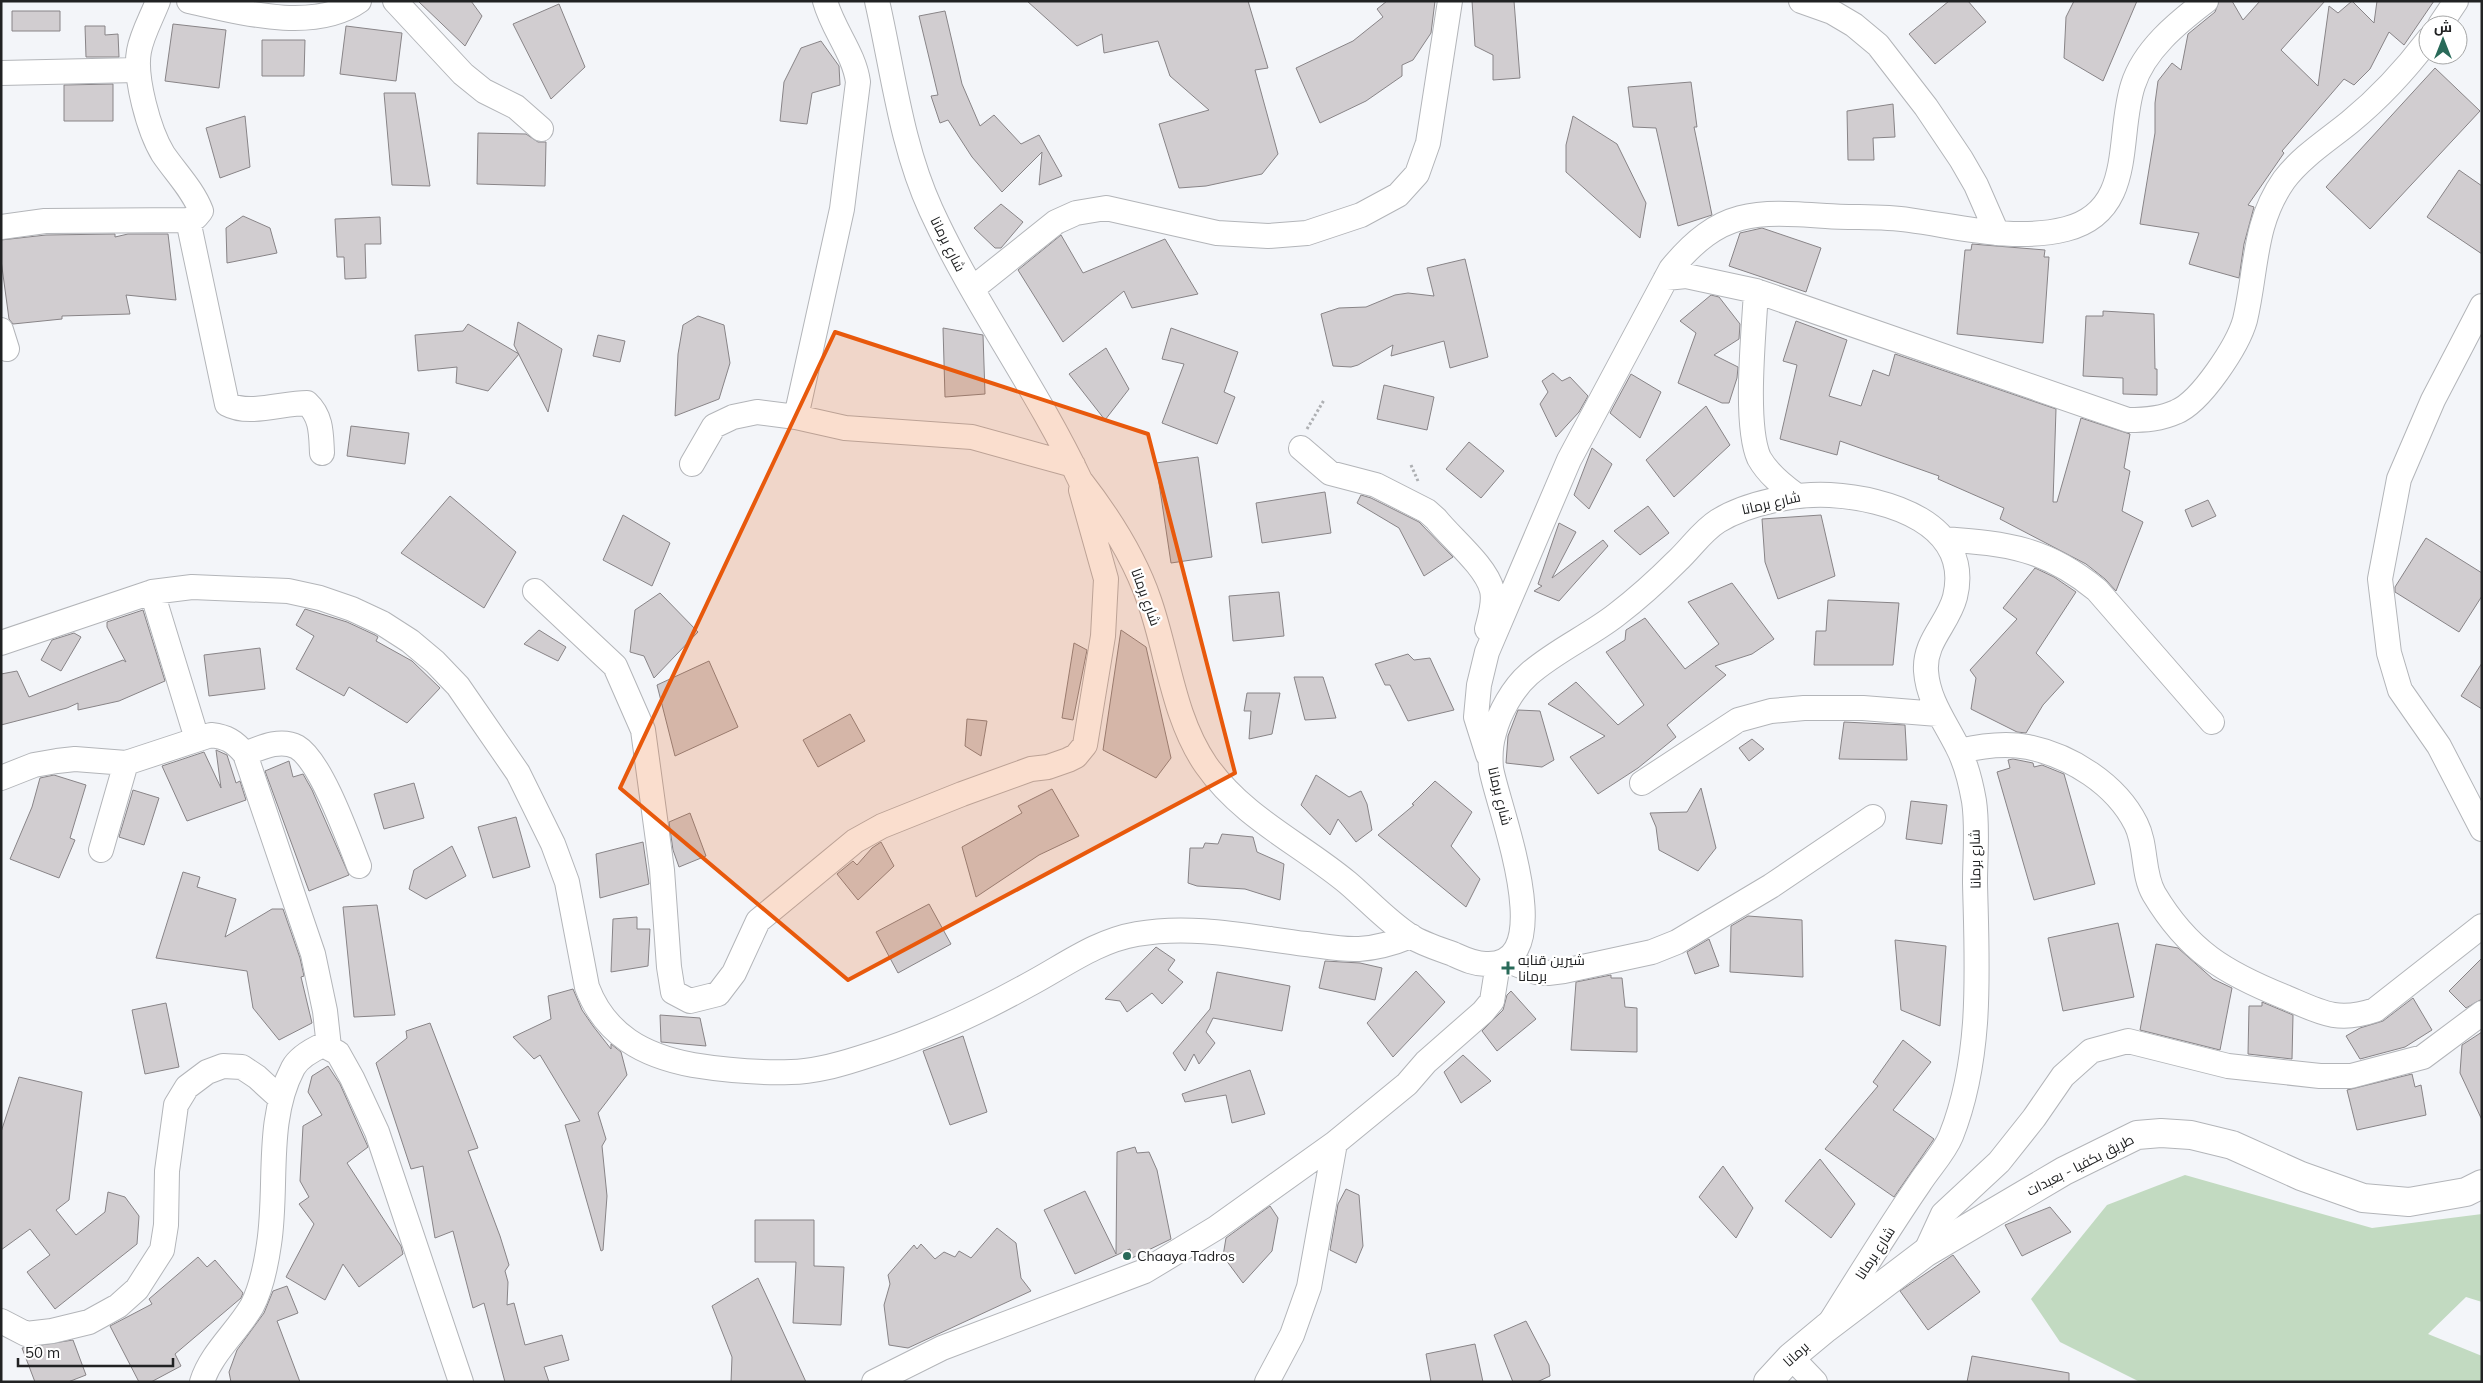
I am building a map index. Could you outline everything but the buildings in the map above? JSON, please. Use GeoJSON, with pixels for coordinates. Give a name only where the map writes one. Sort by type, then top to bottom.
{"type":"FeatureCollection","features":[{"type":"Feature","properties":{"kind":"main road","name":"طريق بكفيا - بعبدات"},"geometry":{"type":"LineString","coordinates":[[1826,1328],[1925,1253],[2064,1170],[2137,1135],[2191,1135],[2232,1145],[2301,1176],[2363,1198],[2409,1202],[2466,1192],[2482,1184]]}},
{"type":"Feature","properties":{"kind":"main road","name":"برمانا"},"geometry":{"type":"LineString","coordinates":[[1768,1382],[1791,1357],[1826,1328]]}},
{"type":"Feature","properties":{"kind":"street"},"geometry":{"type":"LineString","coordinates":[[1,227],[45,222],[188,220],[196,217],[201,211],[153,134],[137,70],[141,43],[158,1]]}},
{"type":"Feature","properties":{"kind":"street"},"geometry":{"type":"LineString","coordinates":[[189,1],[244,13],[296,18],[332,15],[359,1]]}},
{"type":"Feature","properties":{"kind":"street"},"geometry":{"type":"LineString","coordinates":[[395,1],[463,74],[484,91],[516,107],[541,129]]}},
{"type":"Feature","properties":{"kind":"street"},"geometry":{"type":"LineString","coordinates":[[796,417],[842,209],[858,82],[856,64],[841,41],[829,16],[825,1]]}},
{"type":"Feature","properties":{"kind":"street","name":"شارع برمانا"},"geometry":{"type":"LineString","coordinates":[[877,1],[913,165],[931,209],[972,289],[1076,473],[1104,512],[1133,562],[1150,601],[1194,745],[1208,767],[1240,804],[1267,826],[1332,869],[1410,936],[1467,961],[1500,962],[1514,950],[1521,937],[1523,912],[1512,842],[1491,768],[1494,732],[1503,709],[1526,676],[1616,615],[1678,561],[1714,523],[1738,511],[1796,496],[1829,494],[1862,499],[1894,508],[1919,518],[1930,525],[1944,539],[1953,556],[1957,576],[1952,604],[1934,635],[1927,656],[1926,677],[1938,714],[1960,751],[1974,802],[1977,996],[1968,1078],[1950,1140],[1826,1328]]}},
{"type":"Feature","properties":{"kind":"street"},"geometry":{"type":"LineString","coordinates":[[972,289],[1056,222],[1076,212],[1106,208],[1217,232],[1268,236],[1307,233],[1361,215],[1398,195],[1417,174],[1428,143],[1450,1]]}},
{"type":"Feature","properties":{"kind":"street"},"geometry":{"type":"LineString","coordinates":[[1801,1],[1832,12],[1854,25],[1878,45],[1926,107],[1961,159],[1976,185],[1997,233]]}},
{"type":"Feature","properties":{"kind":"street"},"geometry":{"type":"LineString","coordinates":[[2447,15],[2456,1]]}},
{"type":"Feature","properties":{"kind":"street"},"geometry":{"type":"LineString","coordinates":[[1491,768],[1476,717],[1479,685],[1487,652],[1574,452],[1666,278],[1688,249],[1711,230],[1752,214],[1775,212],[1907,219],[2015,234],[2068,228],[2101,210],[2110,199],[2117,182],[2133,85],[2143,63],[2168,34],[2200,4]]}},
{"type":"Feature","properties":{"kind":"street"},"geometry":{"type":"LineString","coordinates":[[856,64],[884,34]]}},
{"type":"Feature","properties":{"kind":"street"},"geometry":{"type":"LineString","coordinates":[[1666,278],[1686,276],[1756,291],[2128,420],[2153,419],[2178,412],[2204,390],[2226,359],[2244,322],[2262,220],[2286,177],[2302,161],[2359,115],[2418,51]]}},
{"type":"Feature","properties":{"kind":"street"},"geometry":{"type":"LineString","coordinates":[[1,73],[137,70]]}},
{"type":"Feature","properties":{"kind":"street"},"geometry":{"type":"LineString","coordinates":[[188,220],[227,404],[236,409],[291,403],[307,404],[316,411],[320,423],[322,453]]}},
{"type":"Feature","properties":{"kind":"street"},"geometry":{"type":"LineString","coordinates":[[1756,291],[1752,432],[1759,458],[1775,480],[1796,496]]}},
{"type":"Feature","properties":{"kind":"street"},"geometry":{"type":"LineString","coordinates":[[2482,306],[2433,400],[2399,479],[2380,579],[2389,653],[2400,690],[2439,746],[2482,829]]}},
{"type":"Feature","properties":{"kind":"street"},"geometry":{"type":"LineString","coordinates":[[535,591],[615,666],[644,730],[662,870],[673,992],[690,1001],[718,994],[734,973],[758,921],[855,841],[882,826],[962,794],[1031,769],[1048,767],[1068,760],[1076,756],[1085,745],[1103,636],[1106,579],[1076,473],[972,437],[845,428],[796,417],[757,412],[732,416],[714,426],[692,464]]}},
{"type":"Feature","properties":{"kind":"street"},"geometry":{"type":"LineString","coordinates":[[1301,448],[1330,473],[1376,485],[1427,511],[1486,577],[1492,591],[1492,611],[1484,640],[1469,675],[1467,697],[1468,708],[1476,717]]}},
{"type":"Feature","properties":{"kind":"street"},"geometry":{"type":"LineString","coordinates":[[1944,539],[2000,543],[2053,560],[2075,572],[2096,590],[2212,722]]}},
{"type":"Feature","properties":{"kind":"street"},"geometry":{"type":"LineString","coordinates":[[1,644],[152,592],[192,588],[288,591],[320,598],[352,609],[382,623],[410,641],[435,662],[458,686],[478,712],[518,773],[553,844],[567,882],[587,987],[592,1000],[609,1026],[632,1045],[679,1062],[720,1069],[792,1072],[834,1066],[904,1045],[942,1029],[1028,985],[1088,950],[1136,934],[1199,930],[1357,950],[1390,944],[1410,936]]}},
{"type":"Feature","properties":{"kind":"street"},"geometry":{"type":"LineString","coordinates":[[152,592],[197,739]]}},
{"type":"Feature","properties":{"kind":"street"},"geometry":{"type":"LineString","coordinates":[[1642,783],[1738,720],[1772,711],[1804,708],[1863,708],[1938,714]]}},
{"type":"Feature","properties":{"kind":"street"},"geometry":{"type":"LineString","coordinates":[[1,778],[34,765],[58,761],[126,763],[211,735],[224,737],[236,744],[244,754],[313,954],[325,1011],[329,1047]]}},
{"type":"Feature","properties":{"kind":"street"},"geometry":{"type":"LineString","coordinates":[[244,754],[271,744],[284,744],[297,747],[310,759],[320,774],[360,866]]}},
{"type":"Feature","properties":{"kind":"street"},"geometry":{"type":"LineString","coordinates":[[1960,751],[1991,746],[2026,747],[2060,757],[2091,775],[2114,794],[2126,808],[2136,825],[2143,843],[2148,878],[2154,893],[2179,930],[2199,951],[2223,969],[2249,983],[2318,1011],[2337,1016],[2357,1016],[2375,1010],[2482,926]]}},
{"type":"Feature","properties":{"kind":"street"},"geometry":{"type":"LineString","coordinates":[[101,850],[126,763]]}},
{"type":"Feature","properties":{"kind":"street"},"geometry":{"type":"LineString","coordinates":[[874,1382],[942,1348],[1145,1270],[1216,1228],[1335,1143],[1407,1084],[1426,1062],[1483,1012],[1492,1001],[1500,962],[1536,972],[1548,973],[1652,952],[1677,942],[1771,886],[1873,817]]}},
{"type":"Feature","properties":{"kind":"street"},"geometry":{"type":"LineString","coordinates":[[1925,1253],[1943,1214],[1999,1162],[2034,1118],[2063,1076],[2091,1051],[2128,1041],[2228,1066],[2320,1076],[2351,1076],[2423,1057],[2482,1013]]}},
{"type":"Feature","properties":{"kind":"street"},"geometry":{"type":"LineString","coordinates":[[202,1382],[208,1365],[251,1306],[262,1283],[271,1230],[274,1155],[281,1099],[294,1066],[313,1049],[323,1046],[329,1047],[338,1053],[377,1132],[461,1382]]}},
{"type":"Feature","properties":{"kind":"street"},"geometry":{"type":"LineString","coordinates":[[1,1321],[26,1334],[52,1332],[89,1322],[118,1306],[137,1290],[162,1250],[166,1225],[167,1170],[176,1105],[187,1087],[207,1072],[223,1066],[242,1067],[258,1077],[281,1099]]}},
{"type":"Feature","properties":{"kind":"street"},"geometry":{"type":"LineString","coordinates":[[1267,1382],[1292,1335],[1309,1287],[1335,1143]]}},
{"type":"Feature","properties":{"kind":"street"},"geometry":{"type":"LineString","coordinates":[[1791,1357],[1816,1382]]}},
{"type":"Feature","properties":{"kind":"path"},"geometry":{"type":"LineString","coordinates":[[1301,448],[1309,424],[1324,400]]}},
{"type":"Feature","properties":{"kind":"highlighted area"},"geometry":{"type":"Polygon","coordinates":[[[835,332],[1148,434],[1235,773],[848,980],[620,788],[835,332]]]}},
{"type":"Feature","properties":{"kind":"green space"},"geometry":{"type":"Polygon","coordinates":[[[2185,1175],[2372,1228],[2482,1214],[2482,1302],[2466,1297],[2428,1334],[2482,1356],[2482,1382],[2140,1382],[2060,1342],[2031,1299],[2107,1205],[2185,1175]]]}},
{"type":"Feature","properties":{"kind":"place","name":"شيرين قنابه برمانا"},"geometry":{"type":"Point","coordinates":[1508,968]}},
{"type":"Feature","properties":{"kind":"place","name":"Chaaya Tadros"},"geometry":{"type":"Point","coordinates":[1127,1256]}}]}
